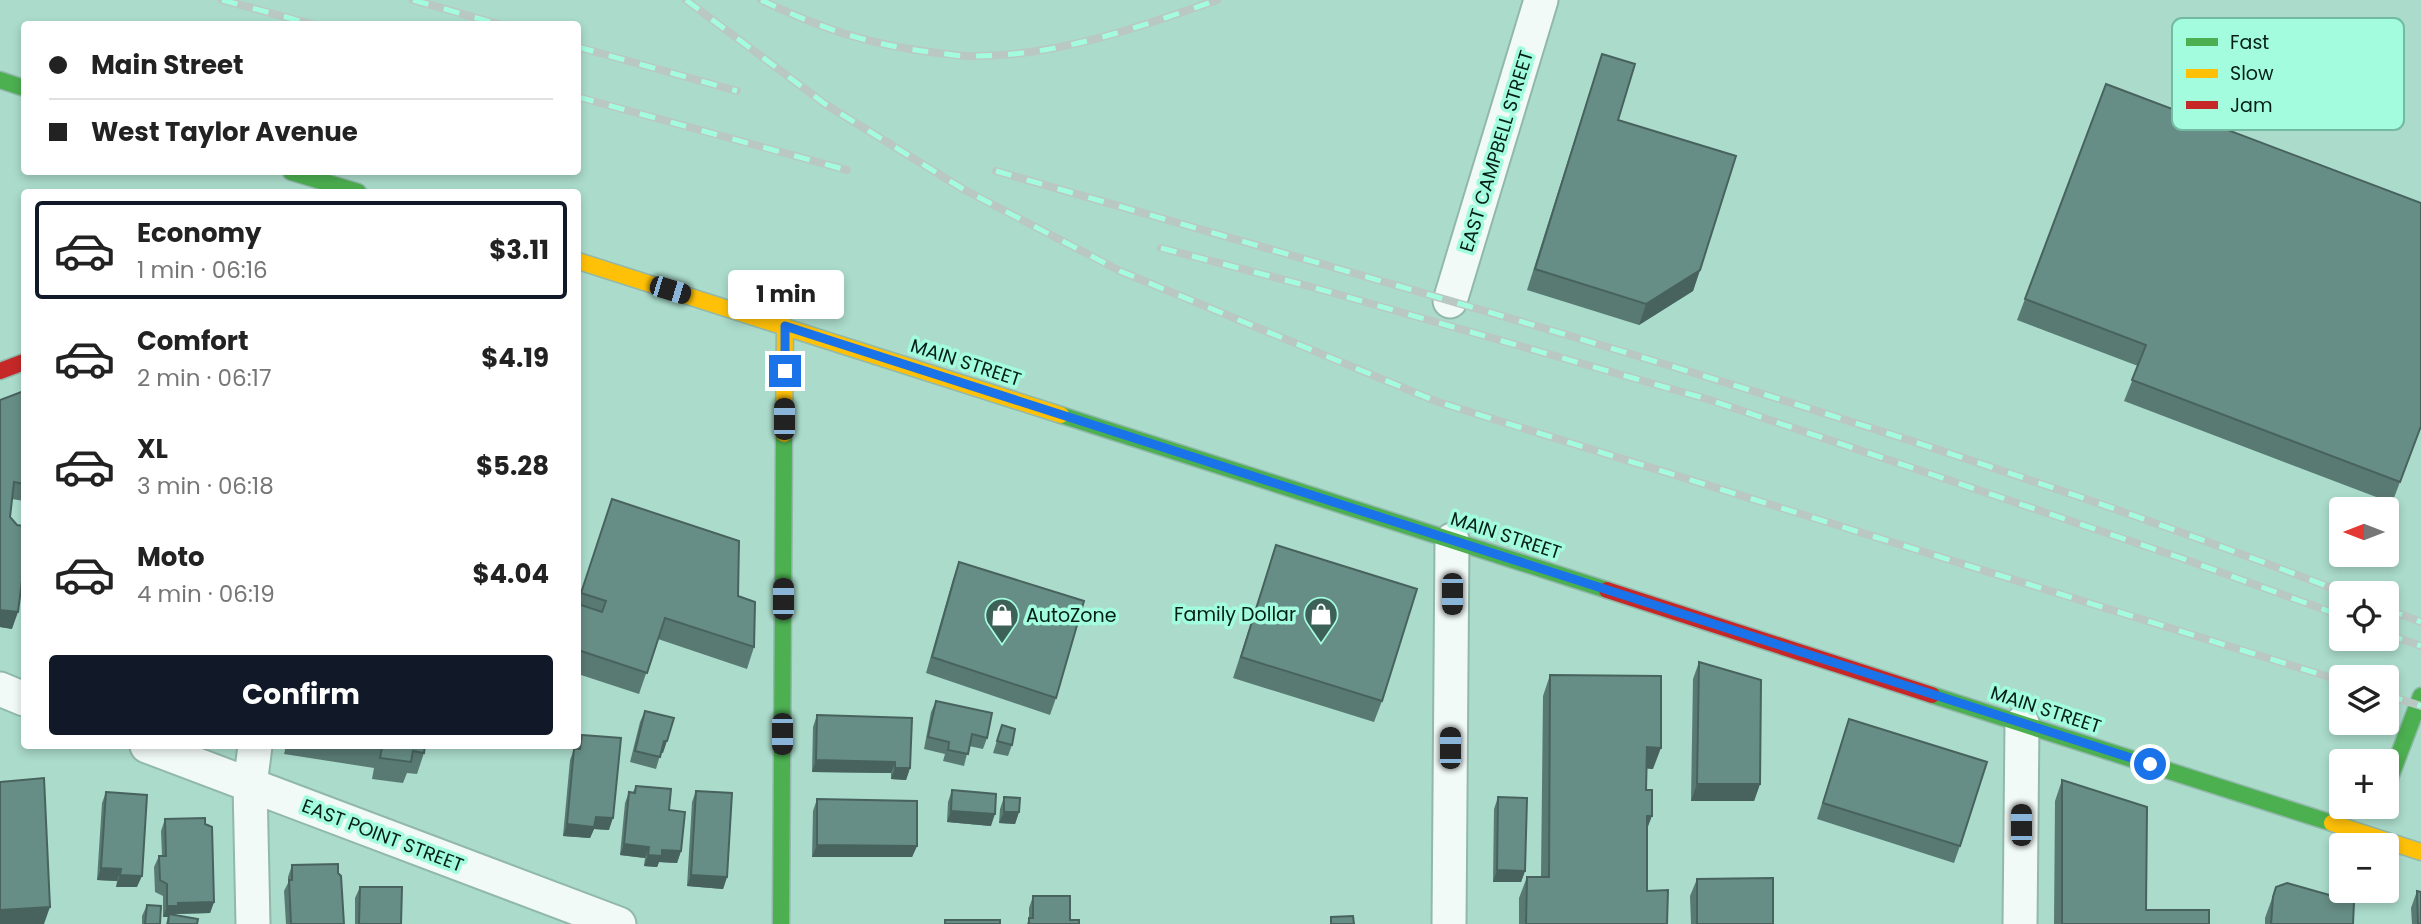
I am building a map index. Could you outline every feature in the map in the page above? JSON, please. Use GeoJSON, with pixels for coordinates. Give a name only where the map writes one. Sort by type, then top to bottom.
{"type":"FeatureCollection","features":[{"type":"Feature","properties":{"kind":"main road"},"geometry":{"type":"LineString","coordinates":[[0,80],[21,87]]}},
{"type":"Feature","properties":{"kind":"main road"},"geometry":{"type":"LineString","coordinates":[[301,175],[348,189]]}},
{"type":"Feature","properties":{"kind":"main road","name":"MAIN STREET"},"geometry":{"type":"LineString","coordinates":[[581,262],[2363,833]]}},
{"type":"Feature","properties":{"kind":"main road"},"geometry":{"type":"LineString","coordinates":[[781,924],[785,326]]}},
{"type":"Feature","properties":{"kind":"main road"},"geometry":{"type":"LineString","coordinates":[[0,371],[21,363]]}},
{"type":"Feature","properties":{"kind":"main road"},"geometry":{"type":"LineString","coordinates":[[2399,754],[2421,696]]}},
{"type":"Feature","properties":{"kind":"main road","name":"MAIN STREET"},"geometry":{"type":"LineString","coordinates":[[2399,845],[2421,852]]}},
{"type":"Feature","properties":{"kind":"street","name":"EAST CAMPBELL STREET"},"geometry":{"type":"LineString","coordinates":[[1450,301],[1541,0]]}},
{"type":"Feature","properties":{"kind":"street"},"geometry":{"type":"LineString","coordinates":[[1449,924],[1452,540]]}},
{"type":"Feature","properties":{"kind":"street"},"geometry":{"type":"LineString","coordinates":[[0,689],[21,698]]}},
{"type":"Feature","properties":{"kind":"street"},"geometry":{"type":"LineString","coordinates":[[2020,924],[2021,723]]}},
{"type":"Feature","properties":{"kind":"street","name":"EAST POINT STREET"},"geometry":{"type":"LineString","coordinates":[[155,749],[619,924]]}},
{"type":"Feature","properties":{"kind":"street"},"geometry":{"type":"LineString","coordinates":[[253,924],[250,785],[255,749]]}},
{"type":"Feature","properties":{"kind":"building"},"geometry":{"type":"Polygon","coordinates":[[[1602,54],[1635,64],[1618,120],[1736,156],[1700,270],[1646,304],[1535,269],[1602,54]]]}},
{"type":"Feature","properties":{"kind":"building"},"geometry":{"type":"Polygon","coordinates":[[[2106,84],[2172,109],[2172,130],[2228,130],[2421,203],[2421,426],[2400,482],[2132,380],[2146,345],[2025,299],[2106,84]]]}},
{"type":"Feature","properties":{"kind":"building"},"geometry":{"type":"Polygon","coordinates":[[[21,392],[21,483],[14,482],[10,517],[21,526],[21,588],[18,612],[0,610],[0,400],[21,392]]]}},
{"type":"Feature","properties":{"kind":"building"},"geometry":{"type":"Polygon","coordinates":[[[612,499],[739,541],[738,596],[755,602],[754,647],[665,618],[647,673],[581,651],[581,605],[602,612],[606,601],[581,593],[612,499]]]}},
{"type":"Feature","properties":{"kind":"building","name":"Family Dollar"},"geometry":{"type":"Polygon","coordinates":[[[1276,545],[1417,589],[1382,701],[1241,657],[1276,545]]]}},
{"type":"Feature","properties":{"kind":"building","name":"AutoZone"},"geometry":{"type":"Polygon","coordinates":[[[959,562],[1084,601],[1056,698],[932,657],[959,562]]]}},
{"type":"Feature","properties":{"kind":"building"},"geometry":{"type":"Polygon","coordinates":[[[1699,662],[1761,680],[1760,784],[1697,784],[1699,662]]]}},
{"type":"Feature","properties":{"kind":"building"},"geometry":{"type":"Polygon","coordinates":[[[1550,675],[1661,676],[1661,748],[1647,747],[1646,790],[1652,790],[1652,816],[1647,816],[1647,891],[1668,890],[1667,924],[1526,924],[1527,877],[1549,877],[1550,675]]]}},
{"type":"Feature","properties":{"kind":"building"},"geometry":{"type":"Polygon","coordinates":[[[936,701],[992,713],[987,738],[972,734],[968,754],[948,750],[949,742],[928,737],[936,701]]]}},
{"type":"Feature","properties":{"kind":"building"},"geometry":{"type":"Polygon","coordinates":[[[645,711],[674,718],[660,757],[635,751],[645,711]]]}},
{"type":"Feature","properties":{"kind":"building"},"geometry":{"type":"Polygon","coordinates":[[[817,715],[912,718],[910,768],[895,768],[895,762],[816,760],[817,715]]]}},
{"type":"Feature","properties":{"kind":"building"},"geometry":{"type":"Polygon","coordinates":[[[1849,719],[1987,762],[1960,846],[1823,803],[1849,719]]]}},
{"type":"Feature","properties":{"kind":"building"},"geometry":{"type":"Polygon","coordinates":[[[1002,725],[1015,729],[1012,745],[997,741],[1002,725]]]}},
{"type":"Feature","properties":{"kind":"building"},"geometry":{"type":"Polygon","coordinates":[[[582,735],[621,738],[613,818],[596,817],[594,827],[567,824],[574,749],[581,749],[582,735]]]}},
{"type":"Feature","properties":{"kind":"building"},"geometry":{"type":"Polygon","coordinates":[[[382,749],[425,749],[424,753],[413,751],[411,762],[380,758],[382,749]]]}},
{"type":"Feature","properties":{"kind":"building"},"geometry":{"type":"Polygon","coordinates":[[[44,778],[50,907],[0,910],[0,782],[44,778]]]}},
{"type":"Feature","properties":{"kind":"building"},"geometry":{"type":"Polygon","coordinates":[[[2062,780],[2147,807],[2146,910],[2209,910],[2209,924],[2062,924],[2062,780]]]}},
{"type":"Feature","properties":{"kind":"building"},"geometry":{"type":"Polygon","coordinates":[[[636,786],[671,789],[669,810],[685,812],[681,851],[662,850],[662,856],[648,855],[649,847],[624,844],[629,792],[635,793],[636,786]]]}},
{"type":"Feature","properties":{"kind":"building"},"geometry":{"type":"Polygon","coordinates":[[[952,790],[996,794],[995,814],[951,811],[952,790]]]}},
{"type":"Feature","properties":{"kind":"building"},"geometry":{"type":"Polygon","coordinates":[[[696,791],[732,793],[727,877],[691,875],[696,791]]]}},
{"type":"Feature","properties":{"kind":"building"},"geometry":{"type":"Polygon","coordinates":[[[106,792],[147,795],[142,876],[120,875],[121,869],[101,868],[106,792]]]}},
{"type":"Feature","properties":{"kind":"building"},"geometry":{"type":"Polygon","coordinates":[[[1004,797],[1020,798],[1019,812],[1004,812],[1004,797]]]}},
{"type":"Feature","properties":{"kind":"building"},"geometry":{"type":"Polygon","coordinates":[[[1498,797],[1527,798],[1525,871],[1497,870],[1498,797]]]}},
{"type":"Feature","properties":{"kind":"building"},"geometry":{"type":"Polygon","coordinates":[[[817,799],[917,801],[917,846],[817,845],[817,799]]]}},
{"type":"Feature","properties":{"kind":"building"},"geometry":{"type":"Polygon","coordinates":[[[205,818],[205,824],[212,827],[214,902],[167,906],[167,884],[160,880],[159,856],[166,856],[165,819],[205,818]]]}},
{"type":"Feature","properties":{"kind":"building"},"geometry":{"type":"Polygon","coordinates":[[[338,864],[344,924],[291,924],[289,880],[292,880],[292,865],[338,864]]]}},
{"type":"Feature","properties":{"kind":"building"},"geometry":{"type":"Polygon","coordinates":[[[1773,878],[1773,924],[1697,924],[1697,879],[1773,878]]]}},
{"type":"Feature","properties":{"kind":"building"},"geometry":{"type":"Polygon","coordinates":[[[2287,883],[2329,895],[2329,903],[2354,903],[2353,924],[2271,924],[2276,887],[2287,883]]]}},
{"type":"Feature","properties":{"kind":"building"},"geometry":{"type":"Polygon","coordinates":[[[360,887],[402,887],[401,924],[359,924],[360,887]]]}},
{"type":"Feature","properties":{"kind":"building"},"geometry":{"type":"Polygon","coordinates":[[[2417,891],[2421,892],[2421,924],[2418,924],[2417,891]]]}},
{"type":"Feature","properties":{"kind":"building"},"geometry":{"type":"Polygon","coordinates":[[[1033,896],[1070,896],[1070,920],[1079,920],[1079,924],[1029,924],[1029,918],[1033,918],[1033,896]]]}},
{"type":"Feature","properties":{"kind":"building"},"geometry":{"type":"Polygon","coordinates":[[[147,905],[161,906],[160,924],[145,924],[147,905]]]}},
{"type":"Feature","properties":{"kind":"building"},"geometry":{"type":"Polygon","coordinates":[[[169,914],[198,919],[197,924],[168,924],[169,914]]]}},
{"type":"Feature","properties":{"kind":"building"},"geometry":{"type":"Polygon","coordinates":[[[1353,916],[1354,924],[1331,924],[1331,917],[1353,916]]]}},
{"type":"Feature","properties":{"kind":"building"},"geometry":{"type":"Polygon","coordinates":[[[945,920],[1000,920],[1000,924],[945,924],[945,920]]]}},
{"type":"Feature","properties":{"kind":"railway"},"geometry":{"type":"LineString","coordinates":[[222,0],[301,21]]}},
{"type":"Feature","properties":{"kind":"railway"},"geometry":{"type":"LineString","coordinates":[[413,0],[487,21]]}},
{"type":"Feature","properties":{"kind":"railway"},"geometry":{"type":"LineString","coordinates":[[686,0],[825,104],[963,189],[1120,271],[1438,402],[2329,677]]}},
{"type":"Feature","properties":{"kind":"railway"},"geometry":{"type":"LineString","coordinates":[[761,0],[826,27],[868,40],[913,50],[970,56],[1006,55],[1068,45],[1128,30],[1217,0]]}},
{"type":"Feature","properties":{"kind":"railway"},"geometry":{"type":"LineString","coordinates":[[581,48],[737,91]]}},
{"type":"Feature","properties":{"kind":"railway"},"geometry":{"type":"LineString","coordinates":[[581,98],[847,170]]}},
{"type":"Feature","properties":{"kind":"railway"},"geometry":{"type":"LineString","coordinates":[[996,171],[1506,317],[1844,419],[2012,474],[2329,587]]}},
{"type":"Feature","properties":{"kind":"railway"},"geometry":{"type":"LineString","coordinates":[[1161,248],[1312,287],[1707,399],[2181,558],[2329,611]]}},
{"type":"Feature","properties":{"kind":"railway"},"geometry":{"type":"LineString","coordinates":[[2399,614],[2421,622]]}},
{"type":"Feature","properties":{"kind":"railway"},"geometry":{"type":"LineString","coordinates":[[2399,638],[2421,646]]}},
{"type":"Feature","properties":{"kind":"railway"},"geometry":{"type":"LineString","coordinates":[[2399,699],[2421,706]]}},
{"type":"Feature","properties":{"kind":"traffic: fast"},"geometry":{"type":"LineString","coordinates":[[0,80],[21,87]]}},
{"type":"Feature","properties":{"kind":"traffic: fast"},"geometry":{"type":"LineString","coordinates":[[301,175],[348,189]]}},
{"type":"Feature","properties":{"kind":"traffic: fast"},"geometry":{"type":"LineString","coordinates":[[1061,415],[1607,590]]}},
{"type":"Feature","properties":{"kind":"traffic: fast"},"geometry":{"type":"LineString","coordinates":[[781,924],[784,434]]}},
{"type":"Feature","properties":{"kind":"traffic: fast"},"geometry":{"type":"LineString","coordinates":[[1932,695],[2332,823]]}},
{"type":"Feature","properties":{"kind":"traffic: fast"},"geometry":{"type":"LineString","coordinates":[[2399,754],[2421,696]]}},
{"type":"Feature","properties":{"kind":"traffic: slow"},"geometry":{"type":"LineString","coordinates":[[581,262],[1061,415]]}},
{"type":"Feature","properties":{"kind":"traffic: slow"},"geometry":{"type":"LineString","coordinates":[[784,434],[785,326]]}},
{"type":"Feature","properties":{"kind":"traffic: slow"},"geometry":{"type":"LineString","coordinates":[[2332,823],[2421,852]]}},
{"type":"Feature","properties":{"kind":"traffic: jam"},"geometry":{"type":"LineString","coordinates":[[0,371],[21,363]]}},
{"type":"Feature","properties":{"kind":"traffic: jam"},"geometry":{"type":"LineString","coordinates":[[1607,590],[1932,695]]}},
{"type":"Feature","properties":{"kind":"place","name":"Family Dollar"},"geometry":{"type":"Point","coordinates":[1321,644]}},
{"type":"Feature","properties":{"kind":"place","name":"AutoZone"},"geometry":{"type":"Point","coordinates":[1002,645]}},
{"type":"Feature","properties":{"kind":"route"},"geometry":{"type":"LineString","coordinates":[[785,371],[785,326],[2150,764]]}}]}
